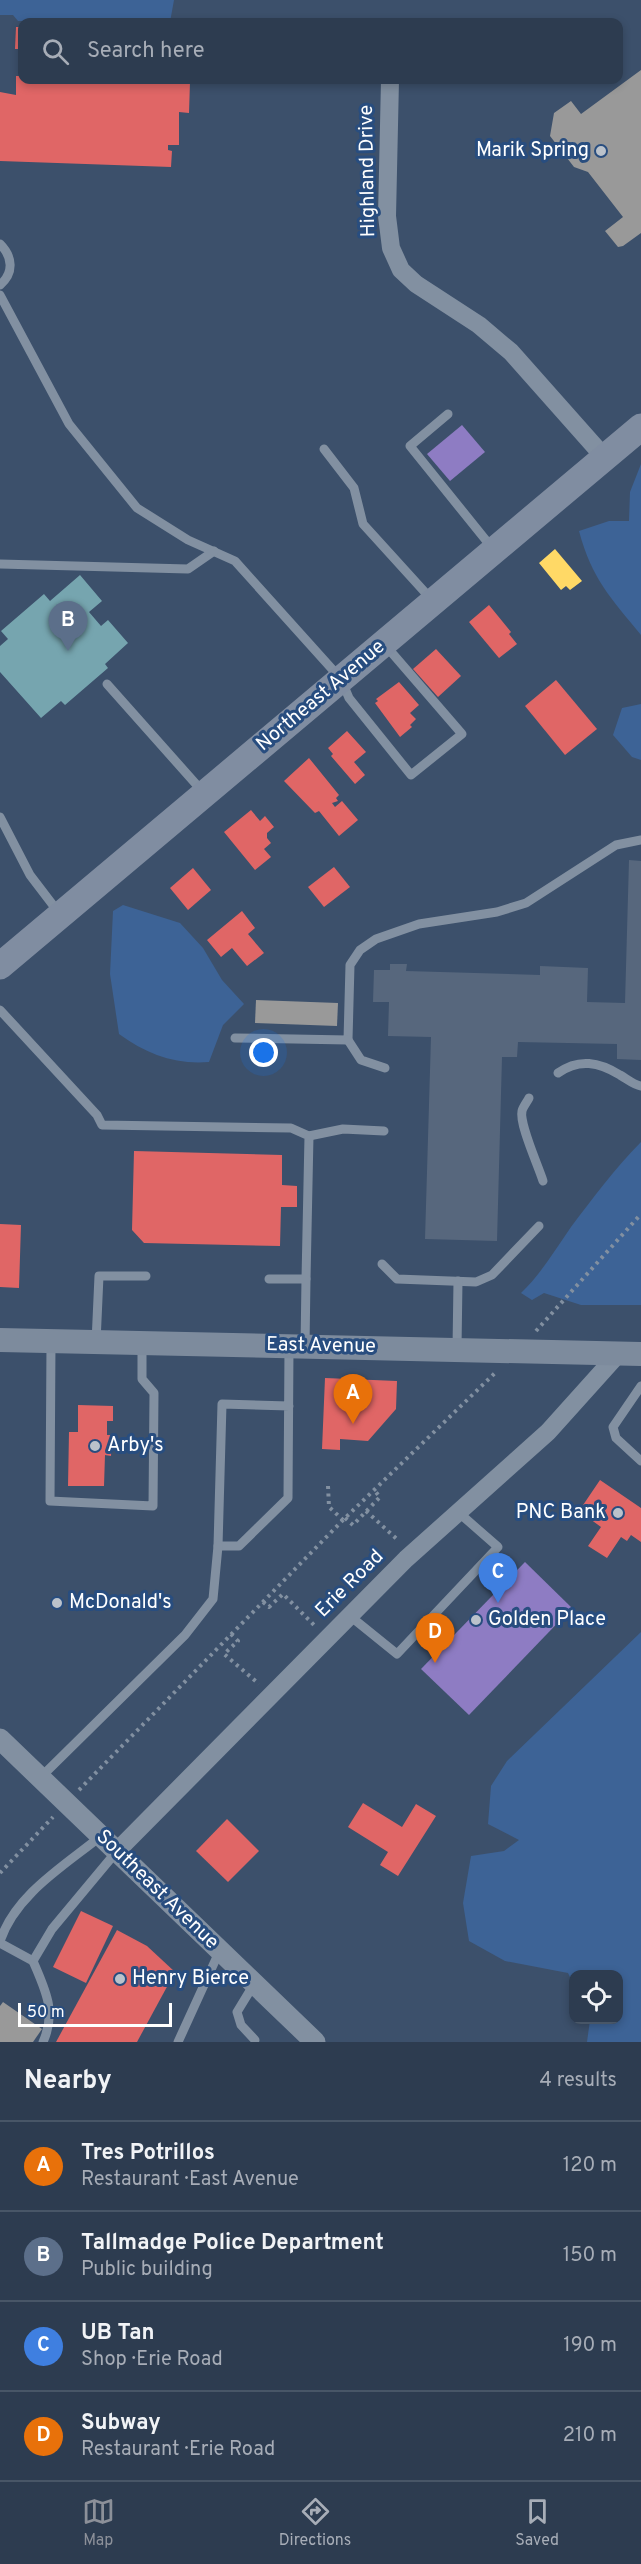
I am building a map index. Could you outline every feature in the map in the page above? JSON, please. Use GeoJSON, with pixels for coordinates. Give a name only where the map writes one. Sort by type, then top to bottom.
{"type":"FeatureCollection","features":[{"type":"Feature","properties":{"kind":"main road","name":"Northeast Avenue"},"geometry":{"type":"LineString","coordinates":[[0,966],[641,427]]}},
{"type":"Feature","properties":{"kind":"main road","name":"East Avenue"},"geometry":{"type":"LineString","coordinates":[[0,1340],[630,1354]]}},
{"type":"Feature","properties":{"kind":"street","name":"Highland Drive"},"geometry":{"type":"LineString","coordinates":[[390,84],[387,216],[392,248],[400,270],[416,284],[479,325],[511,352],[605,458]]}},
{"type":"Feature","properties":{"kind":"street","name":"Erie Road"},"geometry":{"type":"LineString","coordinates":[[117,1851],[412,1553],[542,1438],[630,1354]]}},
{"type":"Feature","properties":{"kind":"street","name":"Southeast Avenue"},"geometry":{"type":"LineString","coordinates":[[0,1739],[315,2042]]}},
{"type":"Feature","properties":{"kind":"lane"},"geometry":{"type":"LineString","coordinates":[[0,244],[7,251],[10,268],[8,277],[0,285]]}},
{"type":"Feature","properties":{"kind":"lane"},"geometry":{"type":"LineString","coordinates":[[0,295],[69,424],[137,508],[188,540],[235,561],[341,679],[350,700],[411,775],[462,734],[384,644]]}},
{"type":"Feature","properties":{"kind":"lane"},"geometry":{"type":"LineString","coordinates":[[448,414],[410,446],[494,551]]}},
{"type":"Feature","properties":{"kind":"lane"},"geometry":{"type":"LineString","coordinates":[[324,449],[354,488],[363,524],[433,601]]}},
{"type":"Feature","properties":{"kind":"lane"},"geometry":{"type":"LineString","coordinates":[[0,564],[188,569],[214,551]]}},
{"type":"Feature","properties":{"kind":"lane"},"geometry":{"type":"LineString","coordinates":[[107,684],[205,794]]}},
{"type":"Feature","properties":{"kind":"lane"},"geometry":{"type":"LineString","coordinates":[[0,818],[30,875],[61,915]]}},
{"type":"Feature","properties":{"kind":"lane"},"geometry":{"type":"LineString","coordinates":[[385,1068],[361,1060],[348,1040],[350,965],[360,950],[376,939],[419,924],[497,912],[526,903],[616,845],[641,840]]}},
{"type":"Feature","properties":{"kind":"lane"},"geometry":{"type":"LineString","coordinates":[[0,1010],[97,1115],[102,1125],[291,1128],[309,1136],[342,1129],[384,1131]]}},
{"type":"Feature","properties":{"kind":"lane"},"geometry":{"type":"LineString","coordinates":[[235,1038],[348,1040]]}},
{"type":"Feature","properties":{"kind":"lane"},"geometry":{"type":"LineString","coordinates":[[558,1072],[568,1066],[589,1062],[608,1067],[641,1086]]}},
{"type":"Feature","properties":{"kind":"lane"},"geometry":{"type":"LineString","coordinates":[[530,1098],[522,1112],[525,1133],[536,1155],[543,1181]]}},
{"type":"Feature","properties":{"kind":"lane"},"geometry":{"type":"LineString","coordinates":[[218,1546],[239,1546],[288,1498],[289,1406],[306,1279],[309,1136]]}},
{"type":"Feature","properties":{"kind":"lane"},"geometry":{"type":"LineString","coordinates":[[382,1264],[397,1279],[476,1282],[492,1275],[538,1226]]}},
{"type":"Feature","properties":{"kind":"lane"},"geometry":{"type":"LineString","coordinates":[[96,1342],[99,1276],[146,1276]]}},
{"type":"Feature","properties":{"kind":"lane"},"geometry":{"type":"LineString","coordinates":[[270,1279],[306,1279]]}},
{"type":"Feature","properties":{"kind":"lane"},"geometry":{"type":"LineString","coordinates":[[457,1349],[458,1281]]}},
{"type":"Feature","properties":{"kind":"lane"},"geometry":{"type":"LineString","coordinates":[[51,1341],[50,1501],[153,1506],[154,1393],[142,1379],[142,1342]]}},
{"type":"Feature","properties":{"kind":"lane"},"geometry":{"type":"LineString","coordinates":[[641,1386],[613,1427],[616,1438],[641,1461]]}},
{"type":"Feature","properties":{"kind":"lane"},"geometry":{"type":"LineString","coordinates":[[41,1777],[184,1635],[213,1599],[218,1546],[222,1404],[289,1406]]}},
{"type":"Feature","properties":{"kind":"lane"},"geometry":{"type":"LineString","coordinates":[[350,1616],[397,1654],[498,1547],[458,1512]]}},
{"type":"Feature","properties":{"kind":"lane"},"geometry":{"type":"LineString","coordinates":[[43,2042],[51,2017],[45,1991],[33,1961],[0,1942],[7,1921],[34,1890],[101,1836]]}},
{"type":"Feature","properties":{"kind":"lane"},"geometry":{"type":"LineString","coordinates":[[33,1961],[52,1929],[117,1851]]}},
{"type":"Feature","properties":{"kind":"lane"},"geometry":{"type":"LineString","coordinates":[[178,2042],[220,1950]]}},
{"type":"Feature","properties":{"kind":"lane"},"geometry":{"type":"LineString","coordinates":[[254,1984],[237,2012],[241,2025],[255,2041]]}},
{"type":"Feature","properties":{"kind":"path"},"geometry":{"type":"LineString","coordinates":[[0,1873],[344,1519],[519,1350],[641,1214]]}},
{"type":"Feature","properties":{"kind":"path"},"geometry":{"type":"LineString","coordinates":[[328,1486],[329,1507],[353,1525],[380,1497],[374,1490]]}},
{"type":"Feature","properties":{"kind":"path"},"geometry":{"type":"LineString","coordinates":[[366,1511],[412,1553]]}},
{"type":"Feature","properties":{"kind":"path"},"geometry":{"type":"LineString","coordinates":[[263,1602],[270,1607],[283,1594],[328,1638]]}},
{"type":"Feature","properties":{"kind":"path"},"geometry":{"type":"LineString","coordinates":[[231,1634],[238,1641],[224,1654],[272,1696]]}},
{"type":"Feature","properties":{"kind":"shaded area"},"geometry":{"type":"Polygon","coordinates":[[[0,0],[174,0],[171,18],[18,18],[18,21],[13,15],[0,15],[0,0]]]}},
{"type":"Feature","properties":{"kind":"shaded area"},"geometry":{"type":"Polygon","coordinates":[[[641,464],[641,635],[603,587],[584,548],[579,531],[609,521],[629,521],[630,492],[641,464]]]}},
{"type":"Feature","properties":{"kind":"shaded area"},"geometry":{"type":"Polygon","coordinates":[[[641,704],[641,760],[632,757],[613,735],[622,708],[641,704]]]}},
{"type":"Feature","properties":{"kind":"shaded area"},"geometry":{"type":"Polygon","coordinates":[[[123,905],[180,923],[203,948],[222,980],[244,1004],[223,1025],[209,1062],[185,1062],[162,1057],[119,1034],[110,974],[113,911],[123,905]]]}},
{"type":"Feature","properties":{"kind":"shaded area"},"geometry":{"type":"Polygon","coordinates":[[[641,1142],[641,1305],[581,1305],[544,1293],[532,1300],[521,1293],[541,1270],[605,1183],[641,1142]]]}},
{"type":"Feature","properties":{"kind":"shaded area"},"geometry":{"type":"Polygon","coordinates":[[[641,1632],[641,2042],[587,2042],[589,2024],[623,2024],[623,1970],[569,1970],[569,1975],[505,1961],[469,1941],[463,1903],[471,1856],[504,1851],[519,1840],[488,1824],[491,1786],[507,1761],[641,1632]]]}},
{"type":"Feature","properties":{"kind":"building: Homes"},"geometry":{"type":"Polygon","coordinates":[[[555,549],[582,581],[570,590],[566,586],[561,590],[539,563],[555,549]]]}},
{"type":"Feature","properties":{"kind":"building: Shops"},"geometry":{"type":"Polygon","coordinates":[[[16,27],[18,27],[18,49],[15,49],[16,27]]]}},
{"type":"Feature","properties":{"kind":"building: Shops"},"geometry":{"type":"Polygon","coordinates":[[[16,76],[18,76],[18,84],[190,84],[189,113],[179,112],[179,145],[168,145],[168,150],[172,151],[171,167],[0,161],[0,92],[16,95],[16,76]]]}},
{"type":"Feature","properties":{"kind":"building: Shops"},"geometry":{"type":"Polygon","coordinates":[[[489,605],[511,632],[509,634],[517,644],[499,658],[469,622],[489,605]]]}},
{"type":"Feature","properties":{"kind":"building: Shops"},"geometry":{"type":"Polygon","coordinates":[[[436,649],[461,676],[438,697],[413,669],[436,649]]]}},
{"type":"Feature","properties":{"kind":"building: Shops"},"geometry":{"type":"Polygon","coordinates":[[[556,680],[597,729],[565,755],[525,706],[556,680]]]}},
{"type":"Feature","properties":{"kind":"building: Shops"},"geometry":{"type":"Polygon","coordinates":[[[399,682],[419,705],[410,713],[416,719],[410,725],[412,727],[400,737],[375,703],[378,701],[376,699],[399,682]]]}},
{"type":"Feature","properties":{"kind":"building: Shops"},"geometry":{"type":"Polygon","coordinates":[[[347,731],[366,752],[354,762],[365,775],[355,784],[331,756],[333,754],[328,748],[347,731]]]}},
{"type":"Feature","properties":{"kind":"building: Shops"},"geometry":{"type":"Polygon","coordinates":[[[309,758],[339,795],[336,798],[338,801],[332,803],[335,807],[342,801],[358,820],[339,836],[319,811],[315,813],[284,781],[309,758]]]}},
{"type":"Feature","properties":{"kind":"building: Shops"},"geometry":{"type":"Polygon","coordinates":[[[251,810],[260,821],[265,816],[274,827],[267,833],[267,838],[271,843],[264,849],[271,857],[255,870],[224,832],[251,810]]]}},
{"type":"Feature","properties":{"kind":"building: Shops"},"geometry":{"type":"Polygon","coordinates":[[[334,867],[350,887],[324,907],[308,887],[334,867]]]}},
{"type":"Feature","properties":{"kind":"building: Shops"},"geometry":{"type":"Polygon","coordinates":[[[193,868],[211,890],[188,910],[170,888],[193,868]]]}},
{"type":"Feature","properties":{"kind":"building: Shops"},"geometry":{"type":"Polygon","coordinates":[[[242,911],[255,928],[248,934],[264,953],[247,966],[232,948],[221,957],[207,940],[242,911]]]}},
{"type":"Feature","properties":{"kind":"building: Shops"},"geometry":{"type":"Polygon","coordinates":[[[134,1151],[282,1155],[282,1185],[297,1186],[297,1207],[281,1207],[280,1246],[144,1243],[132,1230],[134,1151]]]}},
{"type":"Feature","properties":{"kind":"building: Shops"},"geometry":{"type":"Polygon","coordinates":[[[0,1224],[21,1225],[19,1288],[0,1287],[0,1224]]]}},
{"type":"Feature","properties":{"kind":"building: Shops"},"geometry":{"type":"Polygon","coordinates":[[[325,1378],[397,1381],[396,1409],[368,1441],[340,1439],[340,1450],[322,1449],[325,1378]]]}},
{"type":"Feature","properties":{"kind":"building: Shops"},"geometry":{"type":"Polygon","coordinates":[[[78,1405],[113,1406],[113,1421],[107,1421],[107,1435],[112,1435],[111,1456],[105,1455],[104,1486],[68,1486],[69,1432],[78,1432],[78,1405]]]}},
{"type":"Feature","properties":{"kind":"building: Shops"},"geometry":{"type":"Polygon","coordinates":[[[600,1480],[641,1508],[641,1542],[631,1535],[627,1541],[621,1537],[607,1558],[588,1546],[601,1527],[579,1511],[600,1480]]]}},
{"type":"Feature","properties":{"kind":"building: Shops"},"geometry":{"type":"Polygon","coordinates":[[[363,1803],[402,1827],[416,1804],[436,1816],[398,1876],[380,1865],[388,1852],[348,1827],[363,1803]]]}},
{"type":"Feature","properties":{"kind":"building: Shops"},"geometry":{"type":"Polygon","coordinates":[[[227,1819],[259,1851],[228,1882],[196,1851],[227,1819]]]}},
{"type":"Feature","properties":{"kind":"building: Shops"},"geometry":{"type":"Polygon","coordinates":[[[81,1911],[113,1926],[86,1983],[53,1967],[81,1911]]]}},
{"type":"Feature","properties":{"kind":"building: Shops"},"geometry":{"type":"Polygon","coordinates":[[[117,1930],[147,1946],[175,1972],[137,2042],[56,2042],[117,1930]]]}},
{"type":"Feature","properties":{"kind":"building: Offices"},"geometry":{"type":"Polygon","coordinates":[[[462,425],[485,452],[450,481],[427,454],[462,425]]]}},
{"type":"Feature","properties":{"kind":"building: Offices"},"geometry":{"type":"Polygon","coordinates":[[[525,1562],[572,1608],[469,1715],[421,1669],[525,1562]]]}},
{"type":"Feature","properties":{"kind":"building: Public"},"geometry":{"type":"Polygon","coordinates":[[[80,575],[102,601],[89,612],[101,626],[108,620],[128,643],[105,664],[108,668],[65,705],[61,701],[41,718],[0,672],[0,646],[8,639],[1,631],[44,594],[50,601],[80,575]]]}},
{"type":"Feature","properties":{"kind":"building: Industry","name":"Marik Spring"},"geometry":{"type":"Polygon","coordinates":[[[641,70],[641,233],[618,247],[605,231],[623,217],[588,172],[574,167],[550,136],[554,113],[571,101],[581,114],[641,70]]]}},
{"type":"Feature","properties":{"kind":"building: Industry"},"geometry":{"type":"Polygon","coordinates":[[[256,1000],[338,1003],[337,1026],[255,1023],[256,1000]]]}},
{"type":"Feature","properties":{"kind":"building: Industry"},"geometry":{"type":"Polygon","coordinates":[[[3,2002],[42,2029],[33,2042],[0,2042],[0,2006],[3,2002]]]}},
{"type":"Feature","properties":{"kind":"building: Other"},"geometry":{"type":"Polygon","coordinates":[[[629,860],[641,861],[641,1060],[617,1059],[617,1044],[518,1042],[517,1057],[502,1057],[497,1241],[425,1239],[431,1037],[388,1036],[389,1002],[373,1002],[374,970],[390,970],[390,964],[407,964],[406,971],[540,975],[540,966],[588,968],[587,1002],[625,1003],[629,860]]]}},
{"type":"Feature","properties":{"kind":"place","name":"Marik Spring"},"geometry":{"type":"Point","coordinates":[601,151]}},
{"type":"Feature","properties":{"kind":"place","name":"Tallmadge Police Department"},"geometry":{"type":"Point","coordinates":[68,651]}},
{"type":"Feature","properties":{"kind":"place","name":"Tres Potrillos"},"geometry":{"type":"Point","coordinates":[353,1424]}},
{"type":"Feature","properties":{"kind":"place","name":"Arby's"},"geometry":{"type":"Point","coordinates":[95,1446]}},
{"type":"Feature","properties":{"kind":"place","name":"PNC Bank"},"geometry":{"type":"Point","coordinates":[618,1513]}},
{"type":"Feature","properties":{"kind":"place","name":"McDonald's"},"geometry":{"type":"Point","coordinates":[57,1603]}},
{"type":"Feature","properties":{"kind":"place","name":"UB Tan"},"geometry":{"type":"Point","coordinates":[498,1603]}},
{"type":"Feature","properties":{"kind":"place","name":"Golden Place"},"geometry":{"type":"Point","coordinates":[476,1620]}},
{"type":"Feature","properties":{"kind":"place","name":"Subway"},"geometry":{"type":"Point","coordinates":[435,1663]}},
{"type":"Feature","properties":{"kind":"place","name":"Henry Bierce"},"geometry":{"type":"Point","coordinates":[120,1979]}}]}
